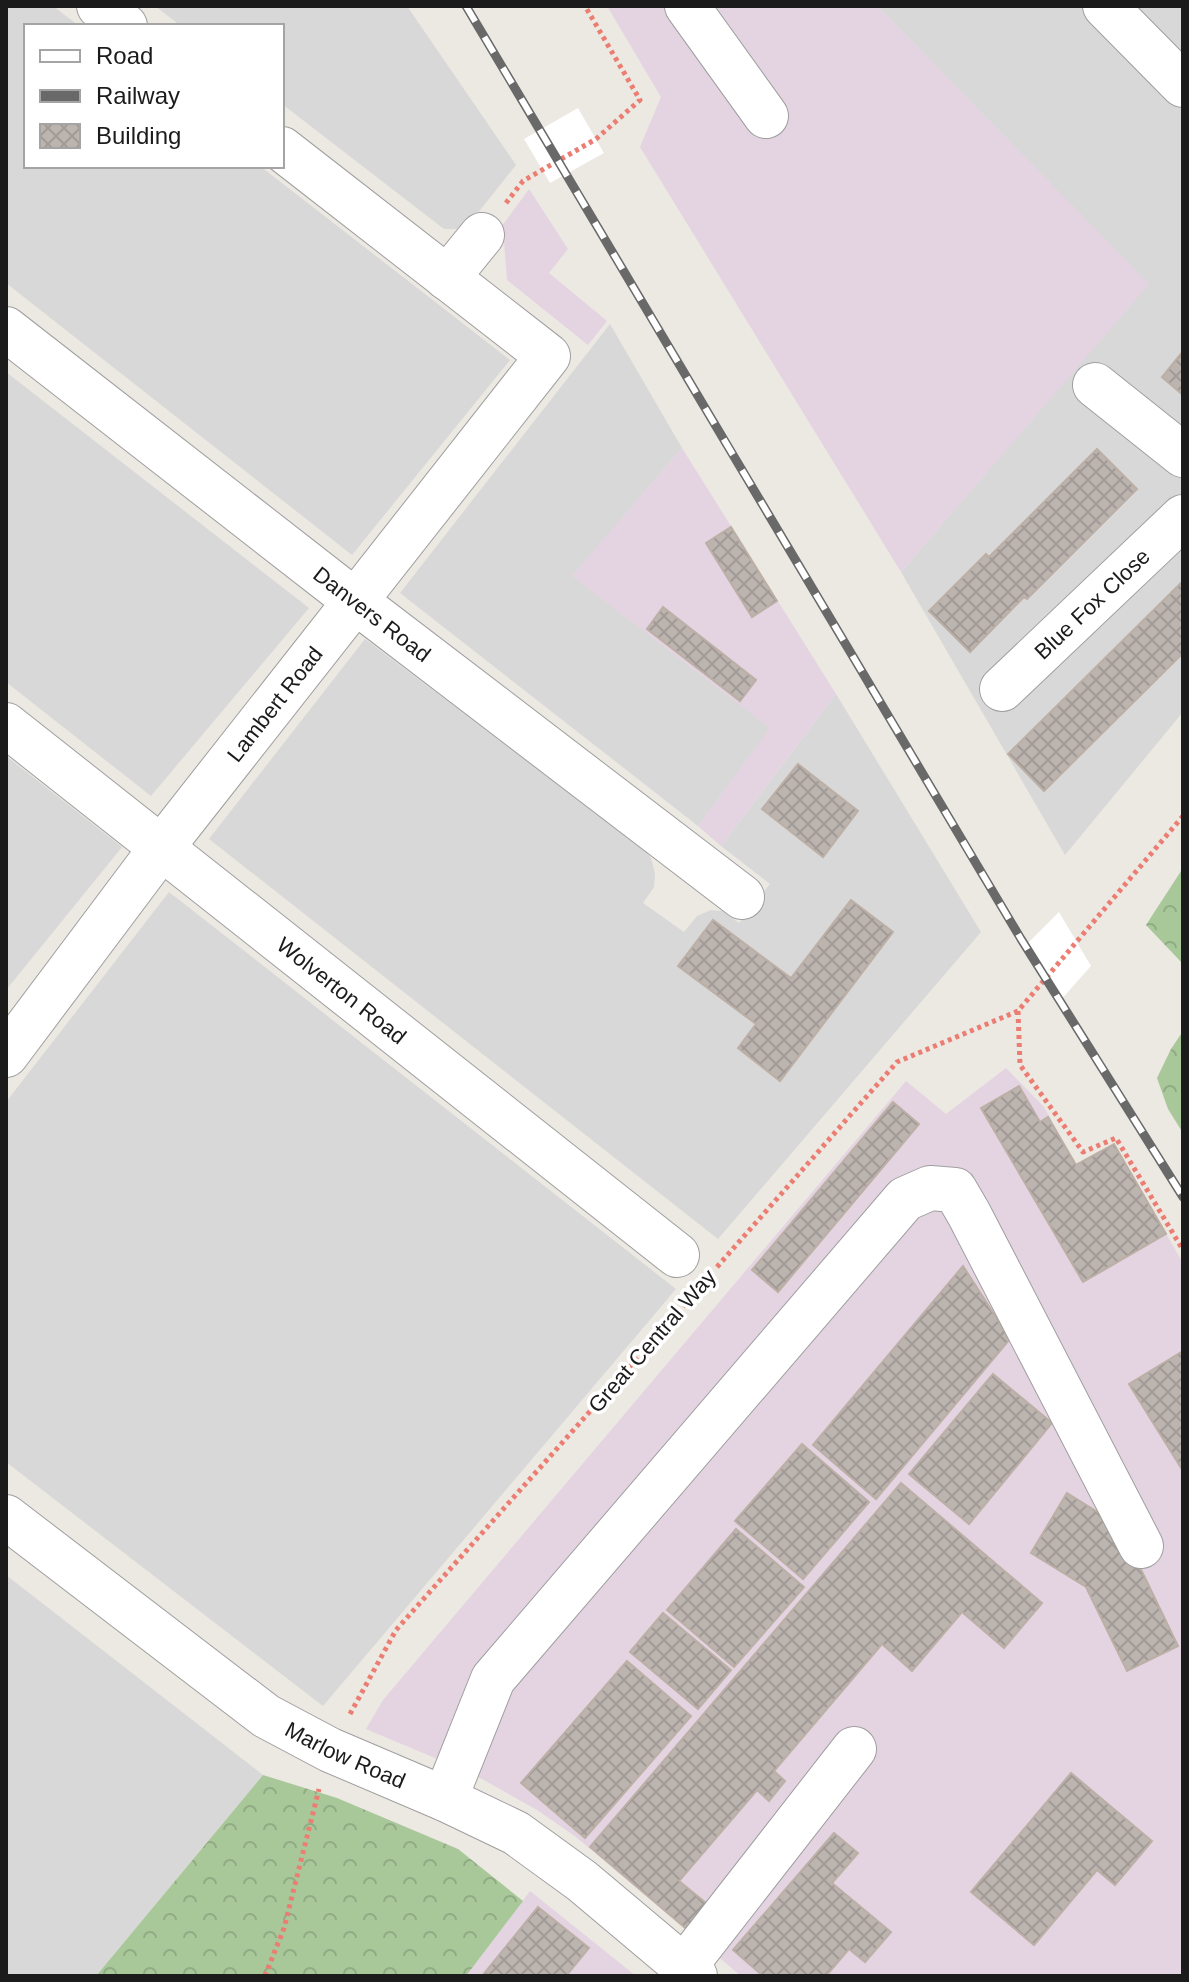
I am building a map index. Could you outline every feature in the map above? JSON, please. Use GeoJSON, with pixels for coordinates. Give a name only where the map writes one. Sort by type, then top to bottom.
{"type":"FeatureCollection","features":[{"type":"Feature","properties":{"kind":"street"},"geometry":{"type":"LineString","coordinates":[[99,6],[122,24]]}},
{"type":"Feature","properties":{"kind":"street"},"geometry":{"type":"LineString","coordinates":[[687,6],[766,116]]}},
{"type":"Feature","properties":{"kind":"street"},"geometry":{"type":"LineString","coordinates":[[1105,6],[1183,85]]}},
{"type":"Feature","properties":{"kind":"street"},"geometry":{"type":"LineString","coordinates":[[284,151],[447,278],[482,235]]}},
{"type":"Feature","properties":{"kind":"street","name":"Lambert Road"},"geometry":{"type":"LineString","coordinates":[[6,1055],[162,847],[548,356],[447,278]]}},
{"type":"Feature","properties":{"kind":"street","name":"Danvers Road"},"geometry":{"type":"LineString","coordinates":[[6,329],[742,897]]}},
{"type":"Feature","properties":{"kind":"street"},"geometry":{"type":"LineString","coordinates":[[1095,385],[1183,455]]}},
{"type":"Feature","properties":{"kind":"street","name":"Blue Fox Close"},"geometry":{"type":"LineString","coordinates":[[1002,689],[1183,517]]}},
{"type":"Feature","properties":{"kind":"street","name":"Wolverton Road"},"geometry":{"type":"LineString","coordinates":[[6,725],[696,1272]]}},
{"type":"Feature","properties":{"kind":"street"},"geometry":{"type":"LineString","coordinates":[[445,1799],[493,1679],[905,1199],[930,1188],[955,1190],[1141,1546]]}},
{"type":"Feature","properties":{"kind":"street","name":"Marlow Road"},"geometry":{"type":"LineString","coordinates":[[6,1517],[266,1716],[330,1750],[516,1833],[582,1881],[690,1972]]}},
{"type":"Feature","properties":{"kind":"street"},"geometry":{"type":"LineString","coordinates":[[690,1972],[854,1749]]}},
{"type":"Feature","properties":{"kind":"path"},"geometry":{"type":"LineString","coordinates":[[482,235],[523,181],[596,139],[640,100],[585,6]]}},
{"type":"Feature","properties":{"kind":"path","name":"Great Central Way"},"geometry":{"type":"LineString","coordinates":[[265,1976],[284,1928],[330,1750],[396,1630],[696,1272],[897,1062],[1018,1011],[1183,816]]}},
{"type":"Feature","properties":{"kind":"path"},"geometry":{"type":"LineString","coordinates":[[1018,1011],[1020,1065],[1083,1152],[1116,1138],[1183,1250]]}},
{"type":"Feature","properties":{"kind":"shaded area"},"geometry":{"type":"Polygon","coordinates":[[[6,6],[53,6],[76,24],[24,24],[24,168],[263,168],[510,360],[352,555],[6,283],[6,6]]]}},
{"type":"Feature","properties":{"kind":"shaded area"},"geometry":{"type":"Polygon","coordinates":[[[155,6],[407,6],[516,165],[465,229],[444,229],[284,106],[284,24],[178,24],[155,6]]]}},
{"type":"Feature","properties":{"kind":"shaded area"},"geometry":{"type":"Polygon","coordinates":[[[607,6],[877,6],[1149,284],[901,572],[640,147],[661,97],[607,6]]]}},
{"type":"Feature","properties":{"kind":"shaded area"},"geometry":{"type":"Polygon","coordinates":[[[877,6],[1183,6],[1183,712],[1065,855],[901,572],[1148,284],[877,6]]]}},
{"type":"Feature","properties":{"kind":"shaded area"},"geometry":{"type":"Polygon","coordinates":[[[529,189],[568,249],[549,273],[607,321],[588,345],[507,280],[504,241],[496,234],[529,189]]]}},
{"type":"Feature","properties":{"kind":"shaded area"},"geometry":{"type":"Polygon","coordinates":[[[610,324],[682,448],[573,576],[771,728],[698,826],[400,593],[610,324]]]}},
{"type":"Feature","properties":{"kind":"shaded area"},"geometry":{"type":"Polygon","coordinates":[[[6,372],[309,608],[151,796],[6,682],[6,372]]]}},
{"type":"Feature","properties":{"kind":"shaded area"},"geometry":{"type":"Polygon","coordinates":[[[682,448],[836,694],[721,846],[698,826],[770,728],[572,576],[682,448]]]}},
{"type":"Feature","properties":{"kind":"shaded area"},"geometry":{"type":"Polygon","coordinates":[[[365,639],[644,849],[651,858],[655,874],[654,887],[643,903],[684,932],[697,916],[711,910],[722,911],[739,923],[770,884],[721,846],[836,694],[981,932],[718,1239],[209,839],[365,639]]]}},
{"type":"Feature","properties":{"kind":"shaded area"},"geometry":{"type":"Polygon","coordinates":[[[6,756],[122,847],[6,990],[6,756]]]}},
{"type":"Feature","properties":{"kind":"shaded area"},"geometry":{"type":"Polygon","coordinates":[[[169,892],[676,1289],[323,1706],[6,1462],[6,1102],[169,892]]]}},
{"type":"Feature","properties":{"kind":"shaded area"},"geometry":{"type":"Polygon","coordinates":[[[1006,1068],[1044,1107],[1076,1165],[1114,1144],[1183,1263],[1183,1976],[741,1976],[576,1837],[537,1810],[473,1774],[366,1729],[383,1700],[906,1081],[946,1114],[1006,1068]]]}},
{"type":"Feature","properties":{"kind":"shaded area"},"geometry":{"type":"Polygon","coordinates":[[[6,1575],[263,1775],[96,1976],[6,1976],[6,1575]]]}},
{"type":"Feature","properties":{"kind":"shaded area"},"geometry":{"type":"Polygon","coordinates":[[[530,1891],[636,1976],[466,1976],[530,1891]]]}},
{"type":"Feature","properties":{"kind":"green space"},"geometry":{"type":"Polygon","coordinates":[[[1183,868],[1183,964],[1146,925],[1183,868]]]}},
{"type":"Feature","properties":{"kind":"green space"},"geometry":{"type":"Polygon","coordinates":[[[1183,1031],[1183,1133],[1168,1109],[1157,1078],[1183,1031]]]}},
{"type":"Feature","properties":{"kind":"green space"},"geometry":{"type":"Polygon","coordinates":[[[263,1775],[337,1798],[458,1849],[523,1901],[466,1976],[96,1976],[263,1775]]]}},
{"type":"Feature","properties":{"kind":"pier"},"geometry":{"type":"Polygon","coordinates":[[[578,108],[604,153],[550,183],[524,139],[578,108]]]}},
{"type":"Feature","properties":{"kind":"pier"},"geometry":{"type":"Polygon","coordinates":[[[1059,912],[1091,966],[1059,1002],[1024,947],[1059,912]]]}},
{"type":"Feature","properties":{"kind":"building"},"geometry":{"type":"Polygon","coordinates":[[[1183,351],[1183,395],[1162,377],[1183,351]]]}},
{"type":"Feature","properties":{"kind":"building"},"geometry":{"type":"Polygon","coordinates":[[[1097,449],[1137,489],[970,652],[929,611],[986,554],[989,557],[1097,449]]]}},
{"type":"Feature","properties":{"kind":"building"},"geometry":{"type":"Polygon","coordinates":[[[731,527],[777,601],[752,617],[706,543],[731,527]]]}},
{"type":"Feature","properties":{"kind":"building"},"geometry":{"type":"Polygon","coordinates":[[[1183,581],[1183,653],[1044,791],[1008,754],[1183,581]]]}},
{"type":"Feature","properties":{"kind":"building"},"geometry":{"type":"Polygon","coordinates":[[[663,607],[756,680],[740,701],[647,629],[663,607]]]}},
{"type":"Feature","properties":{"kind":"building"},"geometry":{"type":"Polygon","coordinates":[[[798,764],[858,811],[823,857],[762,809],[798,764]]]}},
{"type":"Feature","properties":{"kind":"building"},"geometry":{"type":"Polygon","coordinates":[[[851,900],[893,932],[780,1081],[738,1048],[756,1024],[678,966],[713,920],[791,978],[851,900]]]}},
{"type":"Feature","properties":{"kind":"building"},"geometry":{"type":"Polygon","coordinates":[[[1019,1086],[1040,1122],[1048,1117],[1076,1165],[1114,1144],[1166,1234],[1083,1282],[981,1108],[1019,1086]]]}},
{"type":"Feature","properties":{"kind":"building"},"geometry":{"type":"Polygon","coordinates":[[[893,1102],[919,1124],[778,1292],[752,1270],[893,1102]]]}},
{"type":"Feature","properties":{"kind":"building"},"geometry":{"type":"Polygon","coordinates":[[[963,1266],[1010,1339],[876,1499],[813,1445],[963,1266]]]}},
{"type":"Feature","properties":{"kind":"building"},"geometry":{"type":"Polygon","coordinates":[[[1183,1351],[1183,1471],[1129,1384],[1183,1351]]]}},
{"type":"Feature","properties":{"kind":"building"},"geometry":{"type":"Polygon","coordinates":[[[993,1374],[1052,1423],[969,1524],[909,1474],[993,1374]]]}},
{"type":"Feature","properties":{"kind":"building"},"geometry":{"type":"Polygon","coordinates":[[[802,1444],[869,1502],[803,1579],[735,1521],[802,1444]]]}},
{"type":"Feature","properties":{"kind":"building"},"geometry":{"type":"Polygon","coordinates":[[[901,1483],[1042,1603],[1004,1648],[962,1612],[912,1671],[882,1644],[774,1771],[785,1781],[769,1801],[757,1790],[679,1881],[717,1912],[696,1937],[590,1847],[901,1483]]]}},
{"type":"Feature","properties":{"kind":"building"},"geometry":{"type":"Polygon","coordinates":[[[1067,1493],[1120,1526],[1178,1646],[1127,1671],[1086,1587],[1031,1553],[1067,1493]]]}},
{"type":"Feature","properties":{"kind":"building"},"geometry":{"type":"Polygon","coordinates":[[[736,1529],[804,1587],[734,1667],[667,1610],[736,1529]]]}},
{"type":"Feature","properties":{"kind":"building"},"geometry":{"type":"Polygon","coordinates":[[[663,1613],[731,1670],[698,1709],[630,1652],[663,1613]]]}},
{"type":"Feature","properties":{"kind":"building"},"geometry":{"type":"Polygon","coordinates":[[[627,1661],[691,1716],[585,1838],[521,1783],[627,1661]]]}},
{"type":"Feature","properties":{"kind":"building"},"geometry":{"type":"Polygon","coordinates":[[[1071,1773],[1152,1841],[1115,1885],[1097,1870],[1034,1945],[971,1892],[1071,1773]]]}},
{"type":"Feature","properties":{"kind":"building"},"geometry":{"type":"Polygon","coordinates":[[[834,1833],[858,1853],[832,1883],[891,1932],[865,1962],[849,1949],[826,1976],[763,1976],[733,1950],[834,1833]]]}},
{"type":"Feature","properties":{"kind":"building"},"geometry":{"type":"Polygon","coordinates":[[[538,1907],[589,1948],[566,1976],[482,1976],[538,1907]]]}},
{"type":"Feature","properties":{"kind":"railway"},"geometry":{"type":"LineString","coordinates":[[466,6],[1021,939],[1183,1197]]}}]}
